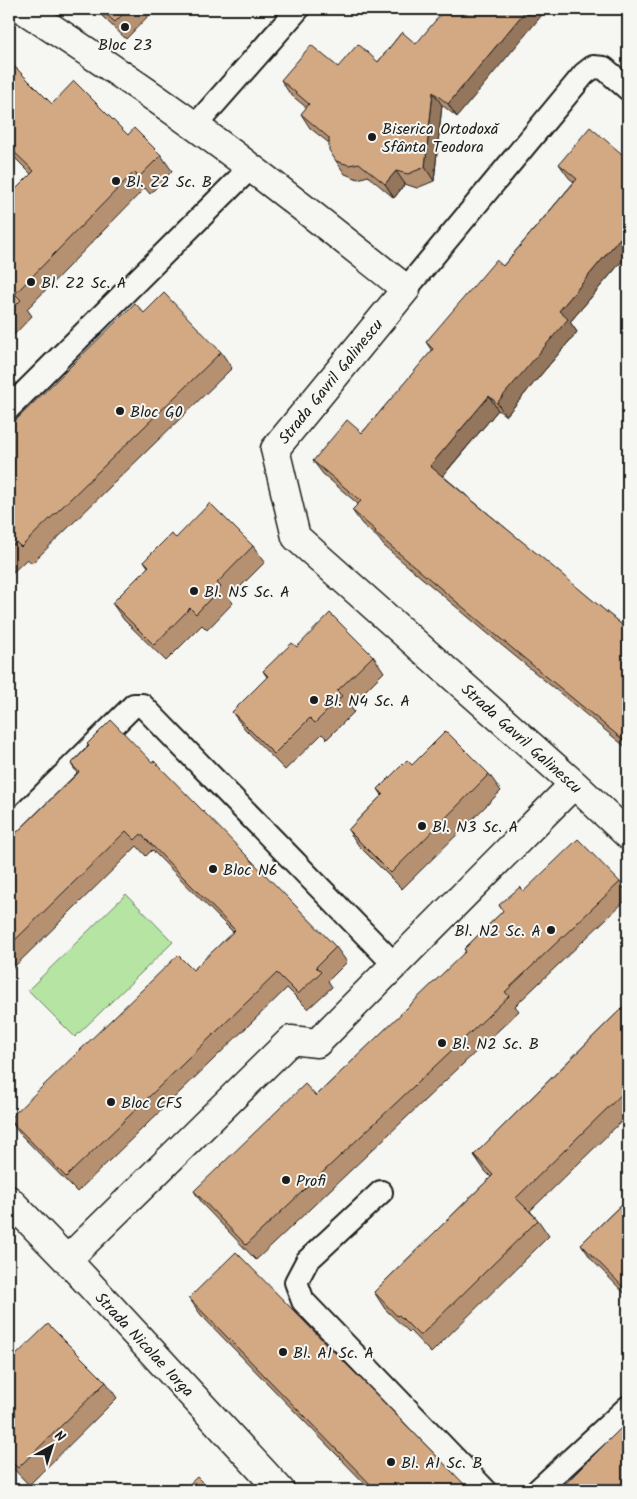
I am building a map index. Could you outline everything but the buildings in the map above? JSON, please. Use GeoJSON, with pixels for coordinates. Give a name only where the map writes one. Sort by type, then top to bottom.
{"type":"FeatureCollection","features":[{"type":"Feature","properties":{"kind":"street"},"geometry":{"type":"LineString","coordinates":[[23,9],[98,58],[195,126],[251,167],[406,289]]}},
{"type":"Feature","properties":{"kind":"street","name":"Strada Gavril Galinescu"},"geometry":{"type":"LineString","coordinates":[[406,289],[275,448],[296,537],[574,784],[628,835]]}},
{"type":"Feature","properties":{"kind":"street"},"geometry":{"type":"LineString","coordinates":[[66,1260],[291,1040],[317,1043],[574,784]]}},
{"type":"Feature","properties":{"kind":"street","name":"Strada Nicolae Iorga"},"geometry":{"type":"LineString","coordinates":[[9,1200],[280,1490]]}},
{"type":"Feature","properties":{"kind":"lane"},"geometry":{"type":"LineString","coordinates":[[195,126],[298,9]]}},
{"type":"Feature","properties":{"kind":"lane"},"geometry":{"type":"LineString","coordinates":[[406,289],[584,74],[593,67],[604,68],[628,88]]}},
{"type":"Feature","properties":{"kind":"lane"},"geometry":{"type":"LineString","coordinates":[[9,408],[251,167]]}},
{"type":"Feature","properties":{"kind":"lane"},"geometry":{"type":"LineString","coordinates":[[9,829],[134,705],[142,705],[394,964]]}},
{"type":"Feature","properties":{"kind":"lane"},"geometry":{"type":"LineString","coordinates":[[380,1192],[307,1261],[296,1282],[303,1301],[485,1490]]}},
{"type":"Feature","properties":{"kind":"lane"},"geometry":{"type":"LineString","coordinates":[[538,1490],[628,1407]]}},
{"type":"Feature","properties":{"kind":"green space"},"geometry":{"type":"Polygon","coordinates":[[[126,894],[173,942],[75,1037],[28,990],[126,894]]]}},
{"type":"Feature","properties":{"kind":"place","name":"Bloc Z3"},"geometry":{"type":"Point","coordinates":[125,27]}},
{"type":"Feature","properties":{"kind":"place","name":"Biserica Ortodoxă Sfânta Teodora"},"geometry":{"type":"Point","coordinates":[372,137]}},
{"type":"Feature","properties":{"kind":"place","name":"Bl. Z2 Sc. B"},"geometry":{"type":"Point","coordinates":[116,181]}},
{"type":"Feature","properties":{"kind":"place","name":"Bl. Z2 Sc. A"},"geometry":{"type":"Point","coordinates":[31,282]}},
{"type":"Feature","properties":{"kind":"place","name":"Bloc G0"},"geometry":{"type":"Point","coordinates":[120,411]}},
{"type":"Feature","properties":{"kind":"place","name":"Bl. N5 Sc. A"},"geometry":{"type":"Point","coordinates":[194,591]}},
{"type":"Feature","properties":{"kind":"place","name":"Bl. N4 Sc. A"},"geometry":{"type":"Point","coordinates":[314,700]}},
{"type":"Feature","properties":{"kind":"place","name":"Bl. N3 Sc. A"},"geometry":{"type":"Point","coordinates":[422,826]}},
{"type":"Feature","properties":{"kind":"place","name":"Bloc N6"},"geometry":{"type":"Point","coordinates":[213,869]}},
{"type":"Feature","properties":{"kind":"place","name":"Bl. N2 Sc. A"},"geometry":{"type":"Point","coordinates":[551,930]}},
{"type":"Feature","properties":{"kind":"place","name":"Bl. N2 Sc. B"},"geometry":{"type":"Point","coordinates":[442,1043]}},
{"type":"Feature","properties":{"kind":"place","name":"Bloc CFS"},"geometry":{"type":"Point","coordinates":[111,1102]}},
{"type":"Feature","properties":{"kind":"place","name":"Profi"},"geometry":{"type":"Point","coordinates":[286,1180]}},
{"type":"Feature","properties":{"kind":"place","name":"Bl. A1 Sc. A"},"geometry":{"type":"Point","coordinates":[283,1352]}},
{"type":"Feature","properties":{"kind":"place","name":"Bl. A1 Sc. B"},"geometry":{"type":"Point","coordinates":[391,1462]}}]}
